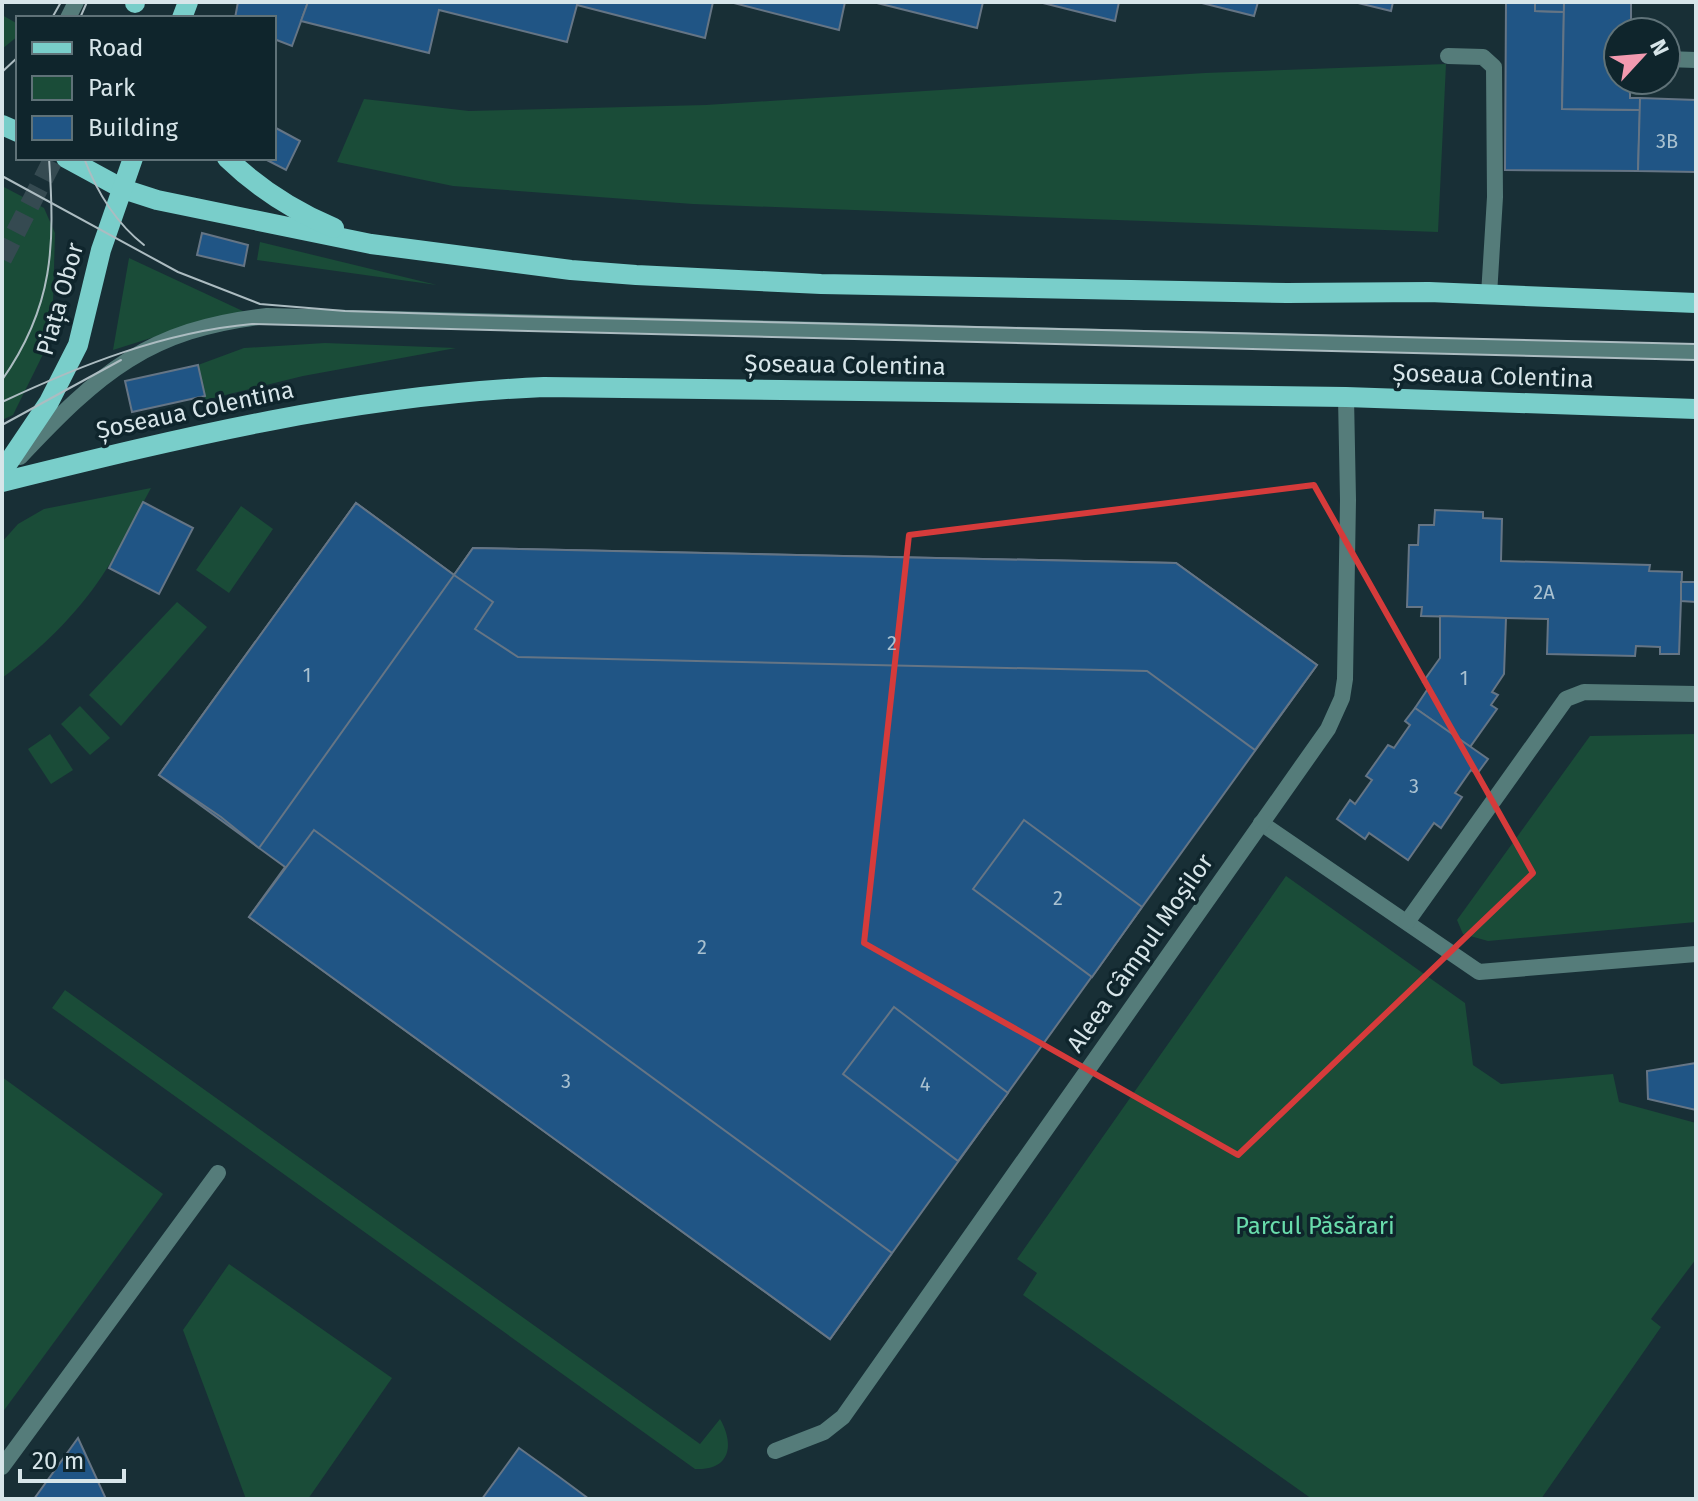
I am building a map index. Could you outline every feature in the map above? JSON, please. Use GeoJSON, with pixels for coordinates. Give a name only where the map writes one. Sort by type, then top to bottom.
{"type":"FeatureCollection","features":[{"type":"Feature","properties":{"kind":"main road"},"geometry":{"type":"LineString","coordinates":[[70,160],[123,189],[157,200],[371,244],[571,270],[790,283],[1287,293],[1429,292],[1696,303]]}},
{"type":"Feature","properties":{"kind":"main road","name":"Piața Obor"},"geometry":{"type":"LineString","coordinates":[[2,477],[67,371],[78,345],[101,250],[132,160]]}},
{"type":"Feature","properties":{"kind":"main road"},"geometry":{"type":"LineString","coordinates":[[229,160],[282,202],[371,244]]}},
{"type":"Feature","properties":{"kind":"main road","name":"Șoseaua Colentina"},"geometry":{"type":"LineString","coordinates":[[2,477],[294,414],[420,395],[544,387],[1346,397],[1696,409]]}},
{"type":"Feature","properties":{"kind":"lane"},"geometry":{"type":"LineString","coordinates":[[1448,56],[1483,57],[1494,67],[1495,197],[1489,295]]}},
{"type":"Feature","properties":{"kind":"lane"},"geometry":{"type":"LineString","coordinates":[[2,477],[64,410],[99,379],[145,349],[190,330],[267,316],[1696,352]]}},
{"type":"Feature","properties":{"kind":"lane","name":"Aleea Câmpul Moșilor"},"geometry":{"type":"LineString","coordinates":[[775,1451],[824,1432],[843,1417],[1328,729],[1342,698],[1346,657],[1346,397]]}},
{"type":"Feature","properties":{"kind":"lane"},"geometry":{"type":"LineString","coordinates":[[1407,922],[1566,699],[1584,692],[1696,694]]}},
{"type":"Feature","properties":{"kind":"lane"},"geometry":{"type":"LineString","coordinates":[[1261,823],[1479,972],[1696,954]]}},
{"type":"Feature","properties":{"kind":"lane"},"geometry":{"type":"LineString","coordinates":[[2,1467],[218,1173]]}},
{"type":"Feature","properties":{"kind":"highlighted area"},"geometry":{"type":"Polygon","coordinates":[[[1314,485],[1533,873],[1238,1155],[864,943],[909,535],[1314,485]]]}},
{"type":"Feature","properties":{"kind":"green space"},"geometry":{"type":"Polygon","coordinates":[[[2,15],[16,23],[16,38],[2,49],[2,15]]]}},
{"type":"Feature","properties":{"kind":"green space"},"geometry":{"type":"Polygon","coordinates":[[[1446,64],[1438,232],[693,204],[453,186],[337,162],[364,99],[469,111],[706,105],[1205,73],[1446,64]]]}},
{"type":"Feature","properties":{"kind":"green space"},"geometry":{"type":"Polygon","coordinates":[[[2,186],[44,208],[55,233],[52,336],[13,415],[2,420],[2,186]]]}},
{"type":"Feature","properties":{"kind":"green space"},"geometry":{"type":"Polygon","coordinates":[[[260,242],[437,285],[257,260],[260,242]]]}},
{"type":"Feature","properties":{"kind":"green space"},"geometry":{"type":"Polygon","coordinates":[[[129,258],[247,313],[189,326],[113,350],[129,258]]]}},
{"type":"Feature","properties":{"kind":"green space"},"geometry":{"type":"Polygon","coordinates":[[[325,343],[456,348],[303,376],[205,400],[198,365],[244,348],[325,343]]]}},
{"type":"Feature","properties":{"kind":"green space"},"geometry":{"type":"Polygon","coordinates":[[[151,488],[92,590],[56,631],[2,678],[2,542],[18,524],[44,509],[151,488]]]}},
{"type":"Feature","properties":{"kind":"green space"},"geometry":{"type":"Polygon","coordinates":[[[241,506],[273,529],[229,593],[196,570],[241,506]]]}},
{"type":"Feature","properties":{"kind":"green space"},"geometry":{"type":"Polygon","coordinates":[[[177,602],[207,627],[121,726],[89,695],[177,602]]]}},
{"type":"Feature","properties":{"kind":"green space"},"geometry":{"type":"Polygon","coordinates":[[[80,706],[110,738],[90,755],[61,724],[80,706]]]}},
{"type":"Feature","properties":{"kind":"green space"},"geometry":{"type":"Polygon","coordinates":[[[50,734],[73,770],[51,784],[28,749],[50,734]]]}},
{"type":"Feature","properties":{"kind":"green space"},"geometry":{"type":"Polygon","coordinates":[[[1696,734],[1696,922],[1488,941],[1463,934],[1457,920],[1590,736],[1696,734]]]}},
{"type":"Feature","properties":{"kind":"green space","name":"Parcul Păsărari"},"geometry":{"type":"Polygon","coordinates":[[[1286,876],[1465,1003],[1473,1065],[1501,1084],[1613,1074],[1619,1102],[1696,1123],[1696,1259],[1651,1319],[1661,1327],[1541,1499],[1312,1499],[1023,1295],[1037,1273],[1017,1259],[1286,876]]]}},
{"type":"Feature","properties":{"kind":"green space"},"geometry":{"type":"Polygon","coordinates":[[[65,990],[700,1444],[720,1419],[728,1447],[722,1461],[716,1466],[695,1469],[52,1008],[65,990]]]}},
{"type":"Feature","properties":{"kind":"green space"},"geometry":{"type":"Polygon","coordinates":[[[2,1077],[163,1194],[2,1413],[2,1077]]]}},
{"type":"Feature","properties":{"kind":"green space"},"geometry":{"type":"Polygon","coordinates":[[[229,1264],[392,1378],[308,1499],[246,1499],[183,1330],[229,1264]]]}},
{"type":"Feature","properties":{"kind":"building"},"geometry":{"type":"Polygon","coordinates":[[[238,2],[308,2],[292,46],[276,40],[276,16],[235,16],[238,2]]]}},
{"type":"Feature","properties":{"kind":"building"},"geometry":{"type":"Polygon","coordinates":[[[308,2],[713,2],[705,38],[577,5],[567,42],[439,10],[429,53],[301,21],[308,2]]]}},
{"type":"Feature","properties":{"kind":"building"},"geometry":{"type":"Polygon","coordinates":[[[730,2],[845,2],[839,30],[730,2]]]}},
{"type":"Feature","properties":{"kind":"building"},"geometry":{"type":"Polygon","coordinates":[[[873,2],[983,2],[977,28],[873,2]]]}},
{"type":"Feature","properties":{"kind":"building"},"geometry":{"type":"Polygon","coordinates":[[[1039,2],[1119,2],[1115,21],[1039,2]]]}},
{"type":"Feature","properties":{"kind":"building"},"geometry":{"type":"Polygon","coordinates":[[[1198,2],[1258,2],[1254,16],[1198,2]]]}},
{"type":"Feature","properties":{"kind":"building"},"geometry":{"type":"Polygon","coordinates":[[[1354,2],[1393,2],[1391,11],[1354,2]]]}},
{"type":"Feature","properties":{"kind":"building"},"geometry":{"type":"Polygon","coordinates":[[[1506,2],[1535,2],[1535,11],[1564,12],[1562,109],[1640,110],[1638,171],[1505,170],[1506,2]]]}},
{"type":"Feature","properties":{"kind":"building"},"geometry":{"type":"Polygon","coordinates":[[[1535,2],[1564,2],[1564,12],[1535,11],[1535,2]]]}},
{"type":"Feature","properties":{"kind":"building"},"geometry":{"type":"Polygon","coordinates":[[[1564,2],[1631,2],[1631,16],[1602,16],[1602,96],[1640,98],[1640,110],[1562,109],[1564,2]]]}},
{"type":"Feature","properties":{"kind":"building"},"geometry":{"type":"Polygon","coordinates":[[[1640,98],[1696,100],[1696,172],[1638,171],[1640,98]]]}},
{"type":"Feature","properties":{"kind":"building"},"geometry":{"type":"Polygon","coordinates":[[[276,128],[300,141],[286,170],[267,160],[276,160],[276,128]]]}},
{"type":"Feature","properties":{"kind":"building"},"geometry":{"type":"Polygon","coordinates":[[[202,233],[248,245],[244,266],[197,255],[202,233]]]}},
{"type":"Feature","properties":{"kind":"building"},"geometry":{"type":"Polygon","coordinates":[[[198,365],[205,396],[132,412],[125,381],[198,365]]]}},
{"type":"Feature","properties":{"kind":"building"},"geometry":{"type":"Polygon","coordinates":[[[143,502],[193,528],[159,594],[109,568],[143,502]]]}},
{"type":"Feature","properties":{"kind":"building"},"geometry":{"type":"Polygon","coordinates":[[[356,503],[454,575],[473,548],[1176,563],[1317,665],[830,1339],[249,917],[285,867],[159,775],[356,503]]]}},
{"type":"Feature","properties":{"kind":"building"},"geometry":{"type":"Polygon","coordinates":[[[356,503],[454,575],[259,848],[221,817],[159,775],[356,503]]]}},
{"type":"Feature","properties":{"kind":"building"},"geometry":{"type":"Polygon","coordinates":[[[1435,510],[1483,512],[1483,518],[1502,519],[1501,561],[1650,565],[1649,571],[1682,572],[1679,654],[1660,654],[1660,647],[1636,646],[1635,656],[1547,654],[1548,619],[1421,616],[1422,607],[1407,607],[1409,545],[1418,545],[1419,525],[1434,525],[1435,510]]]}},
{"type":"Feature","properties":{"kind":"building"},"geometry":{"type":"Polygon","coordinates":[[[473,548],[1176,563],[1317,665],[1255,750],[1147,671],[518,657],[475,629],[493,602],[454,575],[473,548]]]}},
{"type":"Feature","properties":{"kind":"building"},"geometry":{"type":"Polygon","coordinates":[[[1681,582],[1696,582],[1696,602],[1681,601],[1681,582]]]}},
{"type":"Feature","properties":{"kind":"building"},"geometry":{"type":"Polygon","coordinates":[[[1440,616],[1506,618],[1504,674],[1492,692],[1498,695],[1491,705],[1497,709],[1470,747],[1415,708],[1429,687],[1423,682],[1440,658],[1440,616]]]}},
{"type":"Feature","properties":{"kind":"building"},"geometry":{"type":"Polygon","coordinates":[[[1415,708],[1488,759],[1477,774],[1471,770],[1455,793],[1462,797],[1441,828],[1434,823],[1408,860],[1369,833],[1365,839],[1337,819],[1350,800],[1355,804],[1372,780],[1366,776],[1388,745],[1394,748],[1410,725],[1405,721],[1415,708]]]}},
{"type":"Feature","properties":{"kind":"building"},"geometry":{"type":"Polygon","coordinates":[[[1024,820],[1142,907],[1092,977],[973,889],[1024,820]]]}},
{"type":"Feature","properties":{"kind":"building"},"geometry":{"type":"Polygon","coordinates":[[[314,830],[892,1253],[830,1339],[249,917],[314,830]]]}},
{"type":"Feature","properties":{"kind":"building"},"geometry":{"type":"Polygon","coordinates":[[[894,1007],[1008,1093],[958,1161],[843,1074],[894,1007]]]}},
{"type":"Feature","properties":{"kind":"building"},"geometry":{"type":"Polygon","coordinates":[[[1696,1063],[1696,1110],[1648,1099],[1647,1071],[1696,1063]]]}},
{"type":"Feature","properties":{"kind":"building"},"geometry":{"type":"Polygon","coordinates":[[[78,1438],[106,1499],[34,1499],[78,1438]]]}},
{"type":"Feature","properties":{"kind":"building"},"geometry":{"type":"Polygon","coordinates":[[[519,1448],[558,1476],[589,1499],[482,1499],[519,1448]]]}},
{"type":"Feature","properties":{"kind":"tunnel"},"geometry":{"type":"LineString","coordinates":[[2,259],[53,160]]}},
{"type":"Feature","properties":{"kind":"tram line"},"geometry":{"type":"LineString","coordinates":[[53,16],[61,2]]}},
{"type":"Feature","properties":{"kind":"tram line"},"geometry":{"type":"LineString","coordinates":[[81,16],[87,2]]}},
{"type":"Feature","properties":{"kind":"tram line"},"geometry":{"type":"LineString","coordinates":[[2,72],[16,59]]}},
{"type":"Feature","properties":{"kind":"tram line"},"geometry":{"type":"LineString","coordinates":[[2,380],[32,326],[47,274],[52,219],[49,160]]}},
{"type":"Feature","properties":{"kind":"tram line"},"geometry":{"type":"LineString","coordinates":[[85,160],[108,205],[124,227],[144,245]]}},
{"type":"Feature","properties":{"kind":"tram line"},"geometry":{"type":"LineString","coordinates":[[2,176],[178,272],[260,304],[345,311],[471,315],[1696,344]]}},
{"type":"Feature","properties":{"kind":"tram line"},"geometry":{"type":"LineString","coordinates":[[2,402],[62,375],[155,342],[252,324],[1696,360]]}},
{"type":"Feature","properties":{"kind":"tram line"},"geometry":{"type":"LineString","coordinates":[[2,425],[121,360]]}}]}
